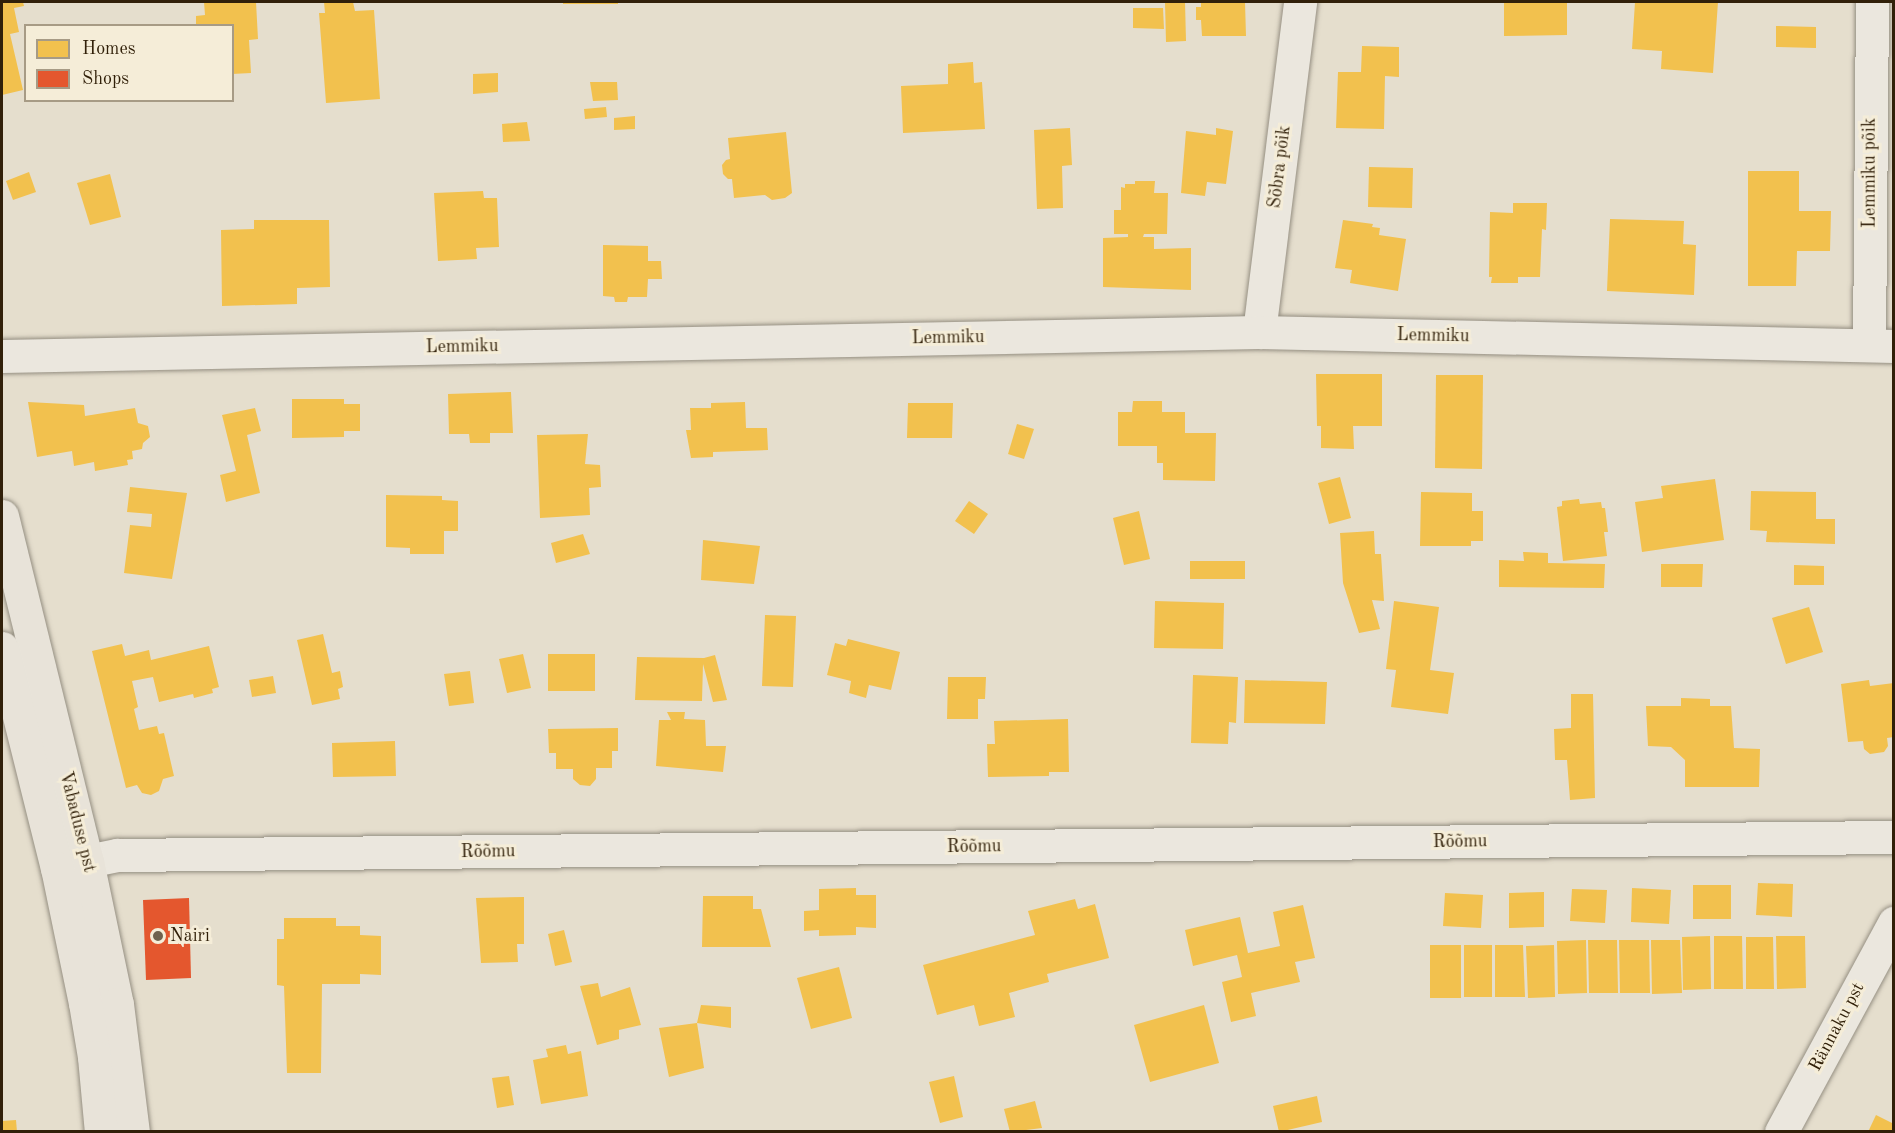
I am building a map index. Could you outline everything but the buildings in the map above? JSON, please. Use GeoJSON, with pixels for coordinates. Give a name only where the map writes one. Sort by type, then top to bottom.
{"type":"FeatureCollection","features":[{"type":"Feature","properties":{"kind":"highway","name":"Vabaduse pst"},"geometry":{"type":"LineString","coordinates":[[2,516],[72,865],[101,1131]]}},
{"type":"Feature","properties":{"kind":"highway","name":"Vabaduse pst"},"geometry":{"type":"LineString","coordinates":[[2,648],[117,1004],[133,1131]]}},
{"type":"Feature","properties":{"kind":"street","name":"Sõbra põik"},"geometry":{"type":"LineString","coordinates":[[1259,332],[1300,2]]}},
{"type":"Feature","properties":{"kind":"street","name":"Lemmiku põik"},"geometry":{"type":"LineString","coordinates":[[1872,2],[1881,346]]}},
{"type":"Feature","properties":{"kind":"street","name":"Lemmiku"},"geometry":{"type":"LineString","coordinates":[[2,356],[1259,332],[1881,346]]}},
{"type":"Feature","properties":{"kind":"street","name":"Rõõmu"},"geometry":{"type":"LineString","coordinates":[[72,865],[117,855],[1893,837]]}},
{"type":"Feature","properties":{"kind":"street","name":"Rännaku pst"},"geometry":{"type":"LineString","coordinates":[[1781,1131],[1893,923]]}},
{"type":"Feature","properties":{"kind":"place","name":"Nairi"},"geometry":{"type":"Point","coordinates":[158,936]}}]}
